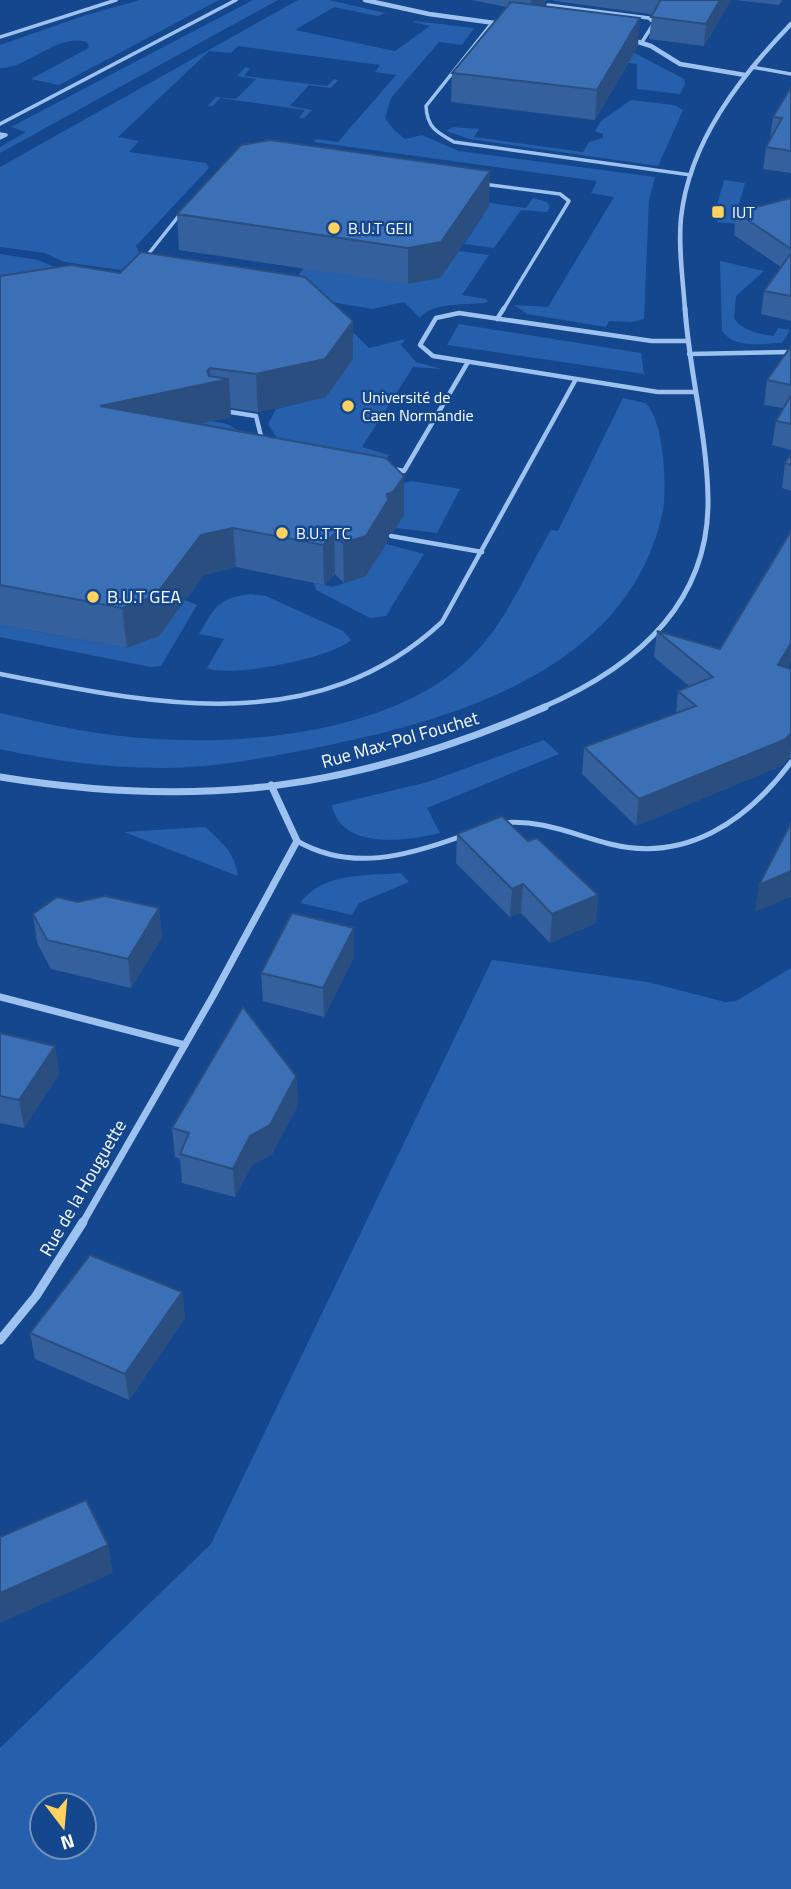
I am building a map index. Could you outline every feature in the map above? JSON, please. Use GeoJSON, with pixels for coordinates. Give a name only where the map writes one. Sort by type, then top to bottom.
{"type":"FeatureCollection","features":[{"type":"Feature","properties":{"kind":"street"},"geometry":{"type":"LineString","coordinates":[[365,0],[505,25]]}},
{"type":"Feature","properties":{"kind":"street","name":"Rue Max-Pol Fouchet"},"geometry":{"type":"LineString","coordinates":[[0,777],[66,787],[162,794],[271,785],[377,764],[475,735],[568,696],[610,674],[634,654],[671,612],[688,585],[703,547],[709,497],[687,341],[681,221],[691,175],[719,113],[745,75],[791,24]]}},
{"type":"Feature","properties":{"kind":"street"},"geometry":{"type":"LineString","coordinates":[[620,39],[642,42],[680,64],[745,75]]}},
{"type":"Feature","properties":{"kind":"street"},"geometry":{"type":"LineString","coordinates":[[271,785],[297,841]]}},
{"type":"Feature","properties":{"kind":"street","name":"Rue de la Houguette"},"geometry":{"type":"LineString","coordinates":[[0,1340],[20,1320],[47,1281],[185,1045],[297,841]]}},
{"type":"Feature","properties":{"kind":"street"},"geometry":{"type":"LineString","coordinates":[[0,997],[185,1045]]}},
{"type":"Feature","properties":{"kind":"lane"},"geometry":{"type":"LineString","coordinates":[[0,37],[48,19],[116,0]]}},
{"type":"Feature","properties":{"kind":"lane"},"geometry":{"type":"LineString","coordinates":[[0,124],[236,0]]}},
{"type":"Feature","properties":{"kind":"lane"},"geometry":{"type":"LineString","coordinates":[[542,13],[551,0]]}},
{"type":"Feature","properties":{"kind":"lane"},"geometry":{"type":"LineString","coordinates":[[548,5],[649,18],[654,23],[642,42]]}},
{"type":"Feature","properties":{"kind":"lane"},"geometry":{"type":"LineString","coordinates":[[492,23],[426,106],[427,121],[439,135],[498,150],[691,175]]}},
{"type":"Feature","properties":{"kind":"lane"},"geometry":{"type":"LineString","coordinates":[[752,68],[791,74]]}},
{"type":"Feature","properties":{"kind":"lane"},"geometry":{"type":"LineString","coordinates":[[479,183],[560,194],[569,201],[497,319]]}},
{"type":"Feature","properties":{"kind":"lane"},"geometry":{"type":"LineString","coordinates":[[143,260],[187,206]]}},
{"type":"Feature","properties":{"kind":"lane"},"geometry":{"type":"LineString","coordinates":[[687,341],[652,341],[460,313],[436,318],[420,345],[433,356],[658,391],[694,392]]}},
{"type":"Feature","properties":{"kind":"lane"},"geometry":{"type":"LineString","coordinates":[[689,354],[791,352]]}},
{"type":"Feature","properties":{"kind":"lane"},"geometry":{"type":"LineString","coordinates":[[391,469],[404,471],[468,362]]}},
{"type":"Feature","properties":{"kind":"lane"},"geometry":{"type":"LineString","coordinates":[[0,674],[128,698],[174,703],[261,700],[320,690],[394,663],[422,644],[442,622],[576,379]]}},
{"type":"Feature","properties":{"kind":"lane"},"geometry":{"type":"LineString","coordinates":[[214,410],[256,416],[260,436],[271,446]]}},
{"type":"Feature","properties":{"kind":"lane"},"geometry":{"type":"LineString","coordinates":[[391,536],[482,552]]}},
{"type":"Feature","properties":{"kind":"lane"},"geometry":{"type":"LineString","coordinates":[[495,824],[521,821],[552,824],[610,845],[638,849],[681,846],[713,835],[739,821],[764,799],[791,762]]}},
{"type":"Feature","properties":{"kind":"lane"},"geometry":{"type":"LineString","coordinates":[[297,841],[312,850],[330,855],[368,858],[416,852],[464,835]]}},
{"type":"Feature","properties":{"kind":"shaded area"},"geometry":{"type":"Polygon","coordinates":[[[140,0],[219,0],[59,85],[31,79],[85,50],[89,47],[87,42],[65,42],[21,63],[0,68],[0,45],[83,16],[140,0]]]}},
{"type":"Feature","properties":{"kind":"shaded area"},"geometry":{"type":"Polygon","coordinates":[[[253,0],[278,0],[0,153],[0,147],[26,132],[11,127],[253,0]]]}},
{"type":"Feature","properties":{"kind":"shaded area"},"geometry":{"type":"Polygon","coordinates":[[[298,0],[329,0],[385,13],[378,16],[334,7],[295,30],[395,51],[430,26],[413,22],[415,21],[474,28],[462,45],[439,42],[391,98],[385,118],[405,139],[422,135],[459,151],[655,177],[649,200],[644,319],[632,322],[609,321],[606,327],[527,314],[514,305],[548,307],[614,197],[591,193],[597,181],[314,142],[316,139],[338,142],[396,75],[375,72],[380,65],[238,46],[231,53],[209,51],[118,137],[139,141],[129,152],[206,163],[209,168],[136,246],[139,253],[121,270],[64,262],[45,253],[0,247],[0,167],[298,0]]]}},
{"type":"Feature","properties":{"kind":"shaded area"},"geometry":{"type":"Polygon","coordinates":[[[627,49],[684,79],[685,84],[680,94],[637,89],[637,64],[585,58],[627,49]]]}},
{"type":"Feature","properties":{"kind":"shaded area"},"geometry":{"type":"Polygon","coordinates":[[[246,67],[250,68],[244,76],[327,86],[334,79],[338,80],[331,88],[309,85],[290,106],[312,110],[304,118],[299,118],[305,110],[220,98],[213,106],[208,106],[216,97],[236,99],[256,79],[237,76],[246,67]]]}},
{"type":"Feature","properties":{"kind":"shaded area"},"geometry":{"type":"Polygon","coordinates":[[[631,100],[674,105],[683,110],[658,166],[470,139],[446,131],[453,127],[479,129],[474,137],[583,152],[589,142],[603,138],[603,134],[595,131],[601,121],[631,100]]]}},
{"type":"Feature","properties":{"kind":"shaded area"},"geometry":{"type":"Polygon","coordinates":[[[724,180],[745,183],[739,204],[741,224],[717,222],[716,215],[724,215],[725,205],[717,205],[724,180]]]}},
{"type":"Feature","properties":{"kind":"shaded area"},"geometry":{"type":"Polygon","coordinates":[[[384,188],[526,208],[533,198],[547,202],[550,207],[547,212],[521,210],[494,248],[464,244],[483,216],[384,188]]]}},
{"type":"Feature","properties":{"kind":"shaded area"},"geometry":{"type":"Polygon","coordinates":[[[459,251],[489,255],[462,295],[486,299],[488,302],[433,309],[420,318],[404,302],[372,309],[283,294],[304,268],[440,278],[459,251]]]}},
{"type":"Feature","properties":{"kind":"shaded area"},"geometry":{"type":"Polygon","coordinates":[[[0,254],[38,260],[59,269],[0,313],[0,254]]]}},
{"type":"Feature","properties":{"kind":"shaded area"},"geometry":{"type":"Polygon","coordinates":[[[720,261],[764,271],[736,296],[734,318],[746,329],[763,334],[774,336],[778,328],[790,330],[782,343],[741,343],[727,336],[722,330],[720,261]]]}},
{"type":"Feature","properties":{"kind":"shaded area"},"geometry":{"type":"Polygon","coordinates":[[[262,319],[354,333],[369,348],[405,339],[401,345],[416,362],[442,369],[413,367],[362,447],[389,455],[386,459],[277,438],[268,424],[276,409],[326,397],[262,319]]]}},
{"type":"Feature","properties":{"kind":"shaded area"},"geometry":{"type":"Polygon","coordinates":[[[459,324],[641,353],[644,374],[447,345],[459,324]]]}},
{"type":"Feature","properties":{"kind":"shaded area"},"geometry":{"type":"Polygon","coordinates":[[[623,398],[645,403],[656,423],[663,454],[663,510],[645,564],[615,610],[577,647],[531,677],[481,701],[427,720],[320,747],[222,764],[183,768],[122,767],[60,760],[0,749],[0,713],[104,734],[150,739],[200,740],[253,738],[307,731],[358,719],[406,701],[448,676],[483,644],[493,631],[551,530],[558,531],[623,398]]]}},
{"type":"Feature","properties":{"kind":"shaded area"},"geometry":{"type":"Polygon","coordinates":[[[183,416],[227,424],[241,432],[391,486],[412,481],[460,489],[437,533],[396,528],[403,515],[271,476],[183,416]]]}},
{"type":"Feature","properties":{"kind":"shaded area"},"geometry":{"type":"Polygon","coordinates":[[[386,544],[424,554],[386,616],[370,618],[316,590],[314,583],[333,587],[366,576],[386,544]]]}},
{"type":"Feature","properties":{"kind":"shaded area"},"geometry":{"type":"Polygon","coordinates":[[[251,594],[266,596],[343,631],[351,640],[324,653],[281,664],[238,670],[207,668],[224,639],[199,634],[204,625],[224,601],[251,594]]]}},
{"type":"Feature","properties":{"kind":"shaded area"},"geometry":{"type":"Polygon","coordinates":[[[185,600],[197,605],[161,666],[151,667],[0,637],[0,625],[127,648],[185,600]]]}},
{"type":"Feature","properties":{"kind":"shaded area"},"geometry":{"type":"Polygon","coordinates":[[[544,740],[559,754],[427,808],[440,833],[394,840],[361,836],[348,830],[338,820],[332,805],[428,782],[544,740]]]}},
{"type":"Feature","properties":{"kind":"shaded area"},"geometry":{"type":"Polygon","coordinates":[[[205,827],[231,854],[238,876],[124,832],[205,827]]]}},
{"type":"Feature","properties":{"kind":"shaded area"},"geometry":{"type":"Polygon","coordinates":[[[401,873],[409,882],[359,903],[352,915],[300,903],[320,886],[346,877],[401,873]]]}},
{"type":"Feature","properties":{"kind":"shaded area"},"geometry":{"type":"Polygon","coordinates":[[[492,960],[648,982],[725,1002],[736,1001],[791,968],[791,1889],[0,1889],[0,1748],[211,1544],[492,960]]]}},
{"type":"Feature","properties":{"kind":"building"},"geometry":{"type":"Polygon","coordinates":[[[659,0],[720,0],[706,24],[651,17],[659,0]]]}},
{"type":"Feature","properties":{"kind":"building"},"geometry":{"type":"Polygon","coordinates":[[[511,2],[640,18],[597,90],[452,73],[511,2]]]}},
{"type":"Feature","properties":{"kind":"building"},"geometry":{"type":"Polygon","coordinates":[[[791,87],[791,151],[766,147],[782,118],[773,117],[791,87]]]}},
{"type":"Feature","properties":{"kind":"building"},"geometry":{"type":"Polygon","coordinates":[[[270,140],[490,171],[441,242],[408,248],[177,214],[241,145],[270,140]]]}},
{"type":"Feature","properties":{"kind":"building"},"geometry":{"type":"Polygon","coordinates":[[[791,198],[791,249],[736,212],[791,198]]]}},
{"type":"Feature","properties":{"kind":"building"},"geometry":{"type":"Polygon","coordinates":[[[141,252],[305,277],[353,321],[325,359],[256,374],[210,368],[207,371],[209,376],[229,379],[100,406],[386,458],[404,476],[393,492],[387,494],[388,500],[366,536],[343,543],[334,534],[323,545],[233,528],[201,535],[155,596],[122,608],[0,585],[0,276],[71,265],[120,273],[141,252]]]}},
{"type":"Feature","properties":{"kind":"building"},"geometry":{"type":"Polygon","coordinates":[[[791,253],[791,296],[764,291],[791,253]]]}},
{"type":"Feature","properties":{"kind":"building"},"geometry":{"type":"Polygon","coordinates":[[[791,346],[791,385],[767,380],[791,346]]]}},
{"type":"Feature","properties":{"kind":"building"},"geometry":{"type":"Polygon","coordinates":[[[791,395],[791,424],[776,421],[791,395]]]}},
{"type":"Feature","properties":{"kind":"building"},"geometry":{"type":"Polygon","coordinates":[[[791,454],[791,465],[785,463],[791,454]]]}},
{"type":"Feature","properties":{"kind":"building"},"geometry":{"type":"Polygon","coordinates":[[[791,531],[791,643],[778,665],[791,669],[791,733],[786,739],[639,799],[584,747],[696,706],[678,691],[713,677],[657,631],[720,649],[791,531]]]}},
{"type":"Feature","properties":{"kind":"building"},"geometry":{"type":"Polygon","coordinates":[[[502,816],[528,841],[537,838],[598,895],[552,914],[523,884],[512,889],[457,834],[502,816]]]}},
{"type":"Feature","properties":{"kind":"building"},"geometry":{"type":"Polygon","coordinates":[[[791,823],[791,871],[759,885],[791,823]]]}},
{"type":"Feature","properties":{"kind":"building"},"geometry":{"type":"Polygon","coordinates":[[[105,896],[159,908],[128,959],[47,940],[33,914],[57,897],[78,902],[105,896]]]}},
{"type":"Feature","properties":{"kind":"building"},"geometry":{"type":"Polygon","coordinates":[[[292,913],[354,928],[323,988],[261,973],[292,913]]]}},
{"type":"Feature","properties":{"kind":"building"},"geometry":{"type":"Polygon","coordinates":[[[243,1007],[296,1076],[270,1125],[250,1136],[233,1169],[180,1154],[189,1133],[172,1128],[243,1007]]]}},
{"type":"Feature","properties":{"kind":"building"},"geometry":{"type":"Polygon","coordinates":[[[0,1033],[55,1046],[19,1100],[0,1096],[0,1033]]]}},
{"type":"Feature","properties":{"kind":"building"},"geometry":{"type":"Polygon","coordinates":[[[90,1255],[182,1292],[125,1374],[30,1333],[90,1255]]]}},
{"type":"Feature","properties":{"kind":"building"},"geometry":{"type":"Polygon","coordinates":[[[86,1500],[108,1545],[0,1593],[0,1537],[86,1500]]]}},
{"type":"Feature","properties":{"kind":"place","name":"IUT"},"geometry":{"type":"Point","coordinates":[718,212]}},
{"type":"Feature","properties":{"kind":"place","name":"B.U.T GEII"},"geometry":{"type":"Point","coordinates":[334,228]}},
{"type":"Feature","properties":{"kind":"place","name":"Université de Caen Normandie"},"geometry":{"type":"Point","coordinates":[348,406]}},
{"type":"Feature","properties":{"kind":"place","name":"B.U.T TC"},"geometry":{"type":"Point","coordinates":[282,533]}},
{"type":"Feature","properties":{"kind":"place","name":"B.U.T GEA"},"geometry":{"type":"Point","coordinates":[93,597]}}]}
